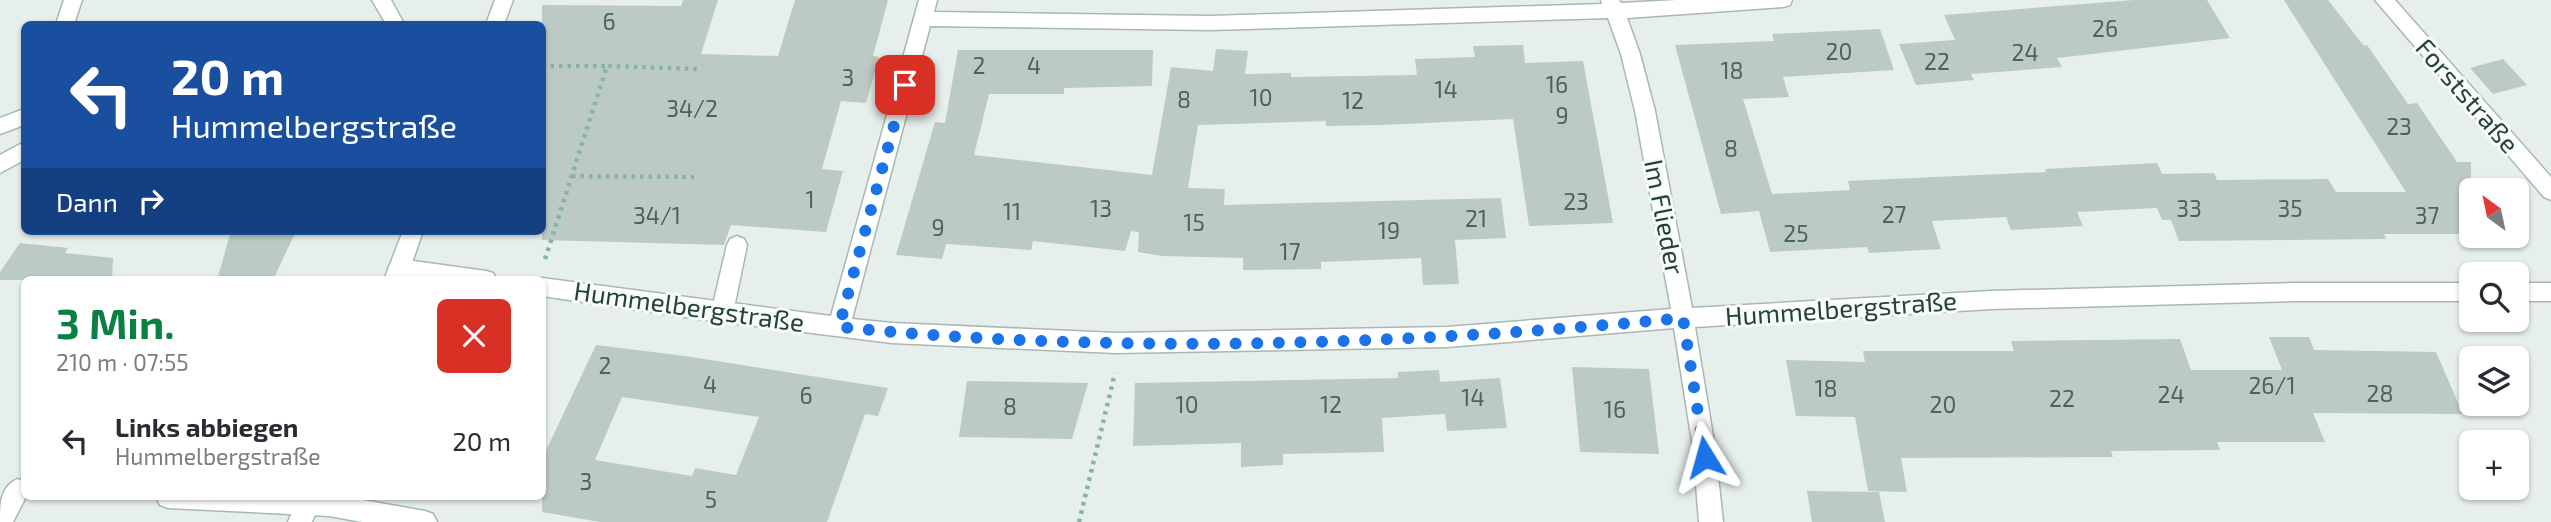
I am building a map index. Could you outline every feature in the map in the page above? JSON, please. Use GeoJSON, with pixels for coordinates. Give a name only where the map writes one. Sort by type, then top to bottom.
{"type":"FeatureCollection","features":[{"type":"Feature","properties":{"kind":"street"},"geometry":{"type":"LineString","coordinates":[[66,21],[73,0]]}},
{"type":"Feature","properties":{"kind":"street"},"geometry":{"type":"LineString","coordinates":[[381,0],[393,21]]}},
{"type":"Feature","properties":{"kind":"street"},"geometry":{"type":"LineString","coordinates":[[496,21],[504,0]]}},
{"type":"Feature","properties":{"kind":"street"},"geometry":{"type":"LineString","coordinates":[[839,327],[926,10],[1210,23],[1783,0]]}},
{"type":"Feature","properties":{"kind":"street","name":"Forststraße"},"geometry":{"type":"LineString","coordinates":[[2384,0],[2551,191]]}},
{"type":"Feature","properties":{"kind":"street","name":"Im Flieder"},"geometry":{"type":"LineString","coordinates":[[1613,5],[1627,41],[1639,88],[1683,318],[1708,479],[1711,522]]}},
{"type":"Feature","properties":{"kind":"street"},"geometry":{"type":"LineString","coordinates":[[0,126],[21,120]]}},
{"type":"Feature","properties":{"kind":"street"},"geometry":{"type":"LineString","coordinates":[[0,164],[21,151]]}},
{"type":"Feature","properties":{"kind":"street"},"geometry":{"type":"LineString","coordinates":[[412,235],[397,274],[427,276]]}},
{"type":"Feature","properties":{"kind":"street"},"geometry":{"type":"LineString","coordinates":[[722,313],[737,245]]}},
{"type":"Feature","properties":{"kind":"street","name":"Hummelbergstraße"},"geometry":{"type":"LineString","coordinates":[[546,278],[722,313],[839,327],[892,333],[1116,343],[1447,337],[1683,318],[1991,300],[2293,292],[2459,292]]}},
{"type":"Feature","properties":{"kind":"street"},"geometry":{"type":"LineString","coordinates":[[2529,292],[2551,292]]}},
{"type":"Feature","properties":{"kind":"street"},"geometry":{"type":"LineString","coordinates":[[0,522],[14,489]]}},
{"type":"Feature","properties":{"kind":"street"},"geometry":{"type":"LineString","coordinates":[[209,500],[305,507],[425,522]]}},
{"type":"Feature","properties":{"kind":"path"},"geometry":{"type":"LineString","coordinates":[[546,66],[697,69]]}},
{"type":"Feature","properties":{"kind":"path"},"geometry":{"type":"LineString","coordinates":[[543,276],[607,66]]}},
{"type":"Feature","properties":{"kind":"path"},"geometry":{"type":"LineString","coordinates":[[572,176],[694,177]]}},
{"type":"Feature","properties":{"kind":"path"},"geometry":{"type":"LineString","coordinates":[[1079,522],[1117,365],[1116,343]]}},
{"type":"Feature","properties":{"kind":"building"},"geometry":{"type":"Polygon","coordinates":[[[683,0],[718,0],[701,54],[778,56],[795,0],[888,0],[873,56],[879,57],[866,103],[841,101],[822,169],[843,171],[826,232],[731,225],[724,245],[542,240],[542,235],[546,235],[546,21],[542,21],[542,5],[681,6],[683,0]]]}},
{"type":"Feature","properties":{"kind":"building"},"geometry":{"type":"Polygon","coordinates":[[[2134,0],[2207,0],[2230,38],[2057,58],[2062,67],[1971,74],[1974,80],[1916,85],[1899,44],[1955,40],[1944,15],[2134,0]]]}},
{"type":"Feature","properties":{"kind":"building"},"geometry":{"type":"Polygon","coordinates":[[[2284,0],[2328,0],[2364,46],[2367,45],[2408,104],[2417,103],[2457,162],[2471,162],[2471,178],[2459,178],[2459,234],[2384,234],[2386,239],[2179,241],[2171,220],[2162,220],[2157,208],[2077,212],[2083,226],[2011,230],[2006,217],[1932,221],[1941,249],[1869,253],[1867,247],[1770,252],[1759,211],[1721,214],[1675,45],[1774,41],[1772,34],[1880,29],[1894,70],[1783,77],[1789,97],[1743,99],[1772,194],[1850,190],[1848,181],[2046,172],[2045,169],[2157,163],[2162,174],[2214,173],[2217,180],[2328,179],[2336,192],[2406,192],[2284,0]]]}},
{"type":"Feature","properties":{"kind":"building"},"geometry":{"type":"Polygon","coordinates":[[[1523,45],[1525,63],[1583,61],[1613,223],[1529,226],[1513,119],[1381,125],[1326,126],[1326,121],[1198,125],[1188,188],[1225,189],[1224,205],[1501,198],[1506,238],[1455,240],[1459,284],[1423,285],[1421,258],[1321,262],[1321,269],[1243,270],[1243,258],[1162,256],[1138,252],[1139,232],[1131,231],[1125,251],[1033,241],[1031,250],[946,244],[942,259],[896,255],[935,122],[945,123],[958,50],[1153,50],[1152,86],[1064,88],[1064,94],[989,94],[974,155],[1152,175],[1171,67],[1213,71],[1216,49],[1248,51],[1245,74],[1291,73],[1291,77],[1417,75],[1415,59],[1475,57],[1473,46],[1523,45]]]}},
{"type":"Feature","properties":{"kind":"building"},"geometry":{"type":"Polygon","coordinates":[[[2503,59],[2527,85],[2493,94],[2470,68],[2503,59]]]}},
{"type":"Feature","properties":{"kind":"building"},"geometry":{"type":"Polygon","coordinates":[[[230,235],[294,235],[275,276],[218,276],[230,235]]]}},
{"type":"Feature","properties":{"kind":"building"},"geometry":{"type":"Polygon","coordinates":[[[20,243],[68,248],[65,253],[113,258],[112,276],[21,276],[21,280],[0,280],[0,272],[20,243]]]}},
{"type":"Feature","properties":{"kind":"building"},"geometry":{"type":"Polygon","coordinates":[[[2269,337],[2309,337],[2314,350],[2436,352],[2459,405],[2459,414],[2313,413],[2325,442],[2217,442],[2220,450],[2111,451],[2113,457],[1901,458],[1907,492],[1868,491],[1855,417],[1796,416],[1786,360],[1865,362],[1863,351],[2014,351],[2011,341],[2180,339],[2191,370],[2282,370],[2269,337]]]}},
{"type":"Feature","properties":{"kind":"building"},"geometry":{"type":"Polygon","coordinates":[[[596,345],[888,388],[878,416],[865,414],[827,522],[600,522],[542,512],[542,500],[546,500],[546,451],[596,345]],[[622,397],[595,460],[692,476],[695,468],[736,475],[759,417],[622,397]]]}},
{"type":"Feature","properties":{"kind":"building"},"geometry":{"type":"Polygon","coordinates":[[[1572,367],[1649,369],[1659,454],[1580,452],[1572,367]]]}},
{"type":"Feature","properties":{"kind":"building"},"geometry":{"type":"Polygon","coordinates":[[[1439,370],[1440,382],[1500,378],[1507,428],[1447,431],[1445,414],[1382,418],[1384,452],[1283,454],[1283,465],[1241,467],[1241,443],[1133,446],[1135,383],[1398,378],[1398,372],[1439,370]]]}},
{"type":"Feature","properties":{"kind":"building"},"geometry":{"type":"Polygon","coordinates":[[[967,381],[1088,383],[1072,439],[959,437],[967,381]]]}},
{"type":"Feature","properties":{"kind":"building"},"geometry":{"type":"Polygon","coordinates":[[[1807,491],[1879,492],[1885,522],[1812,522],[1807,491]]]}},
{"type":"Feature","properties":{"kind":"route"},"geometry":{"type":"LineString","coordinates":[[905,85],[839,327],[892,333],[1116,343],[1447,337],[1683,318],[1705,457]]}}]}
